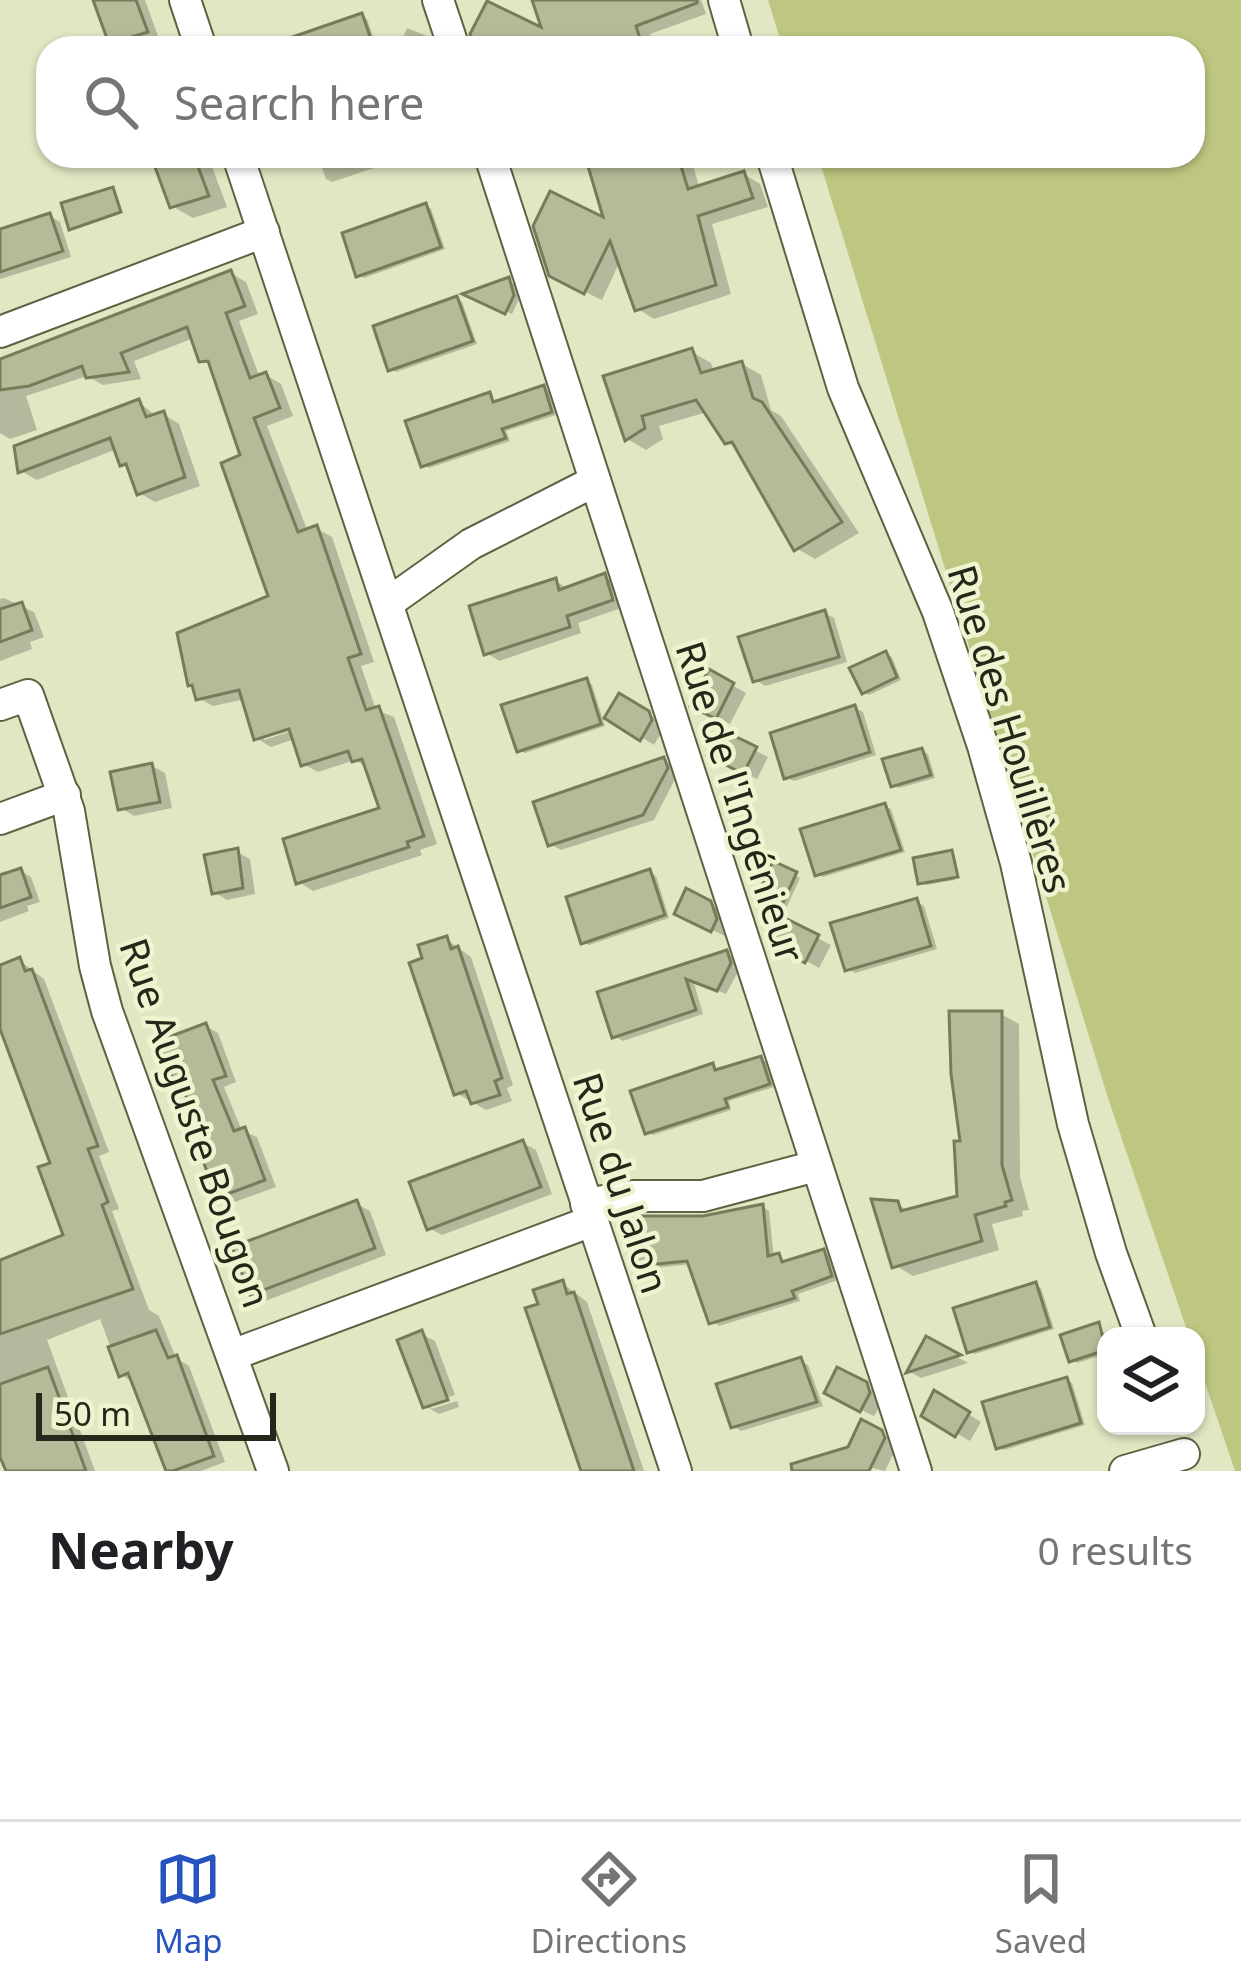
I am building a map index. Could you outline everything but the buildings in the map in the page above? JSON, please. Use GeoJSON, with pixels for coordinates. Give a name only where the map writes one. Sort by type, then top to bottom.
{"type":"FeatureCollection","features":[{"type":"Feature","properties":{"kind":"street"},"geometry":{"type":"LineString","coordinates":[[185,0],[197,36]]}},
{"type":"Feature","properties":{"kind":"street"},"geometry":{"type":"LineString","coordinates":[[438,0],[450,36]]}},
{"type":"Feature","properties":{"kind":"street"},"geometry":{"type":"LineString","coordinates":[[724,0],[734,36]]}},
{"type":"Feature","properties":{"kind":"street"},"geometry":{"type":"LineString","coordinates":[[0,332],[264,232],[242,168]]}},
{"type":"Feature","properties":{"kind":"street","name":"Rue de l'Ingénieur"},"geometry":{"type":"LineString","coordinates":[[494,168],[916,1471]]}},
{"type":"Feature","properties":{"kind":"street","name":"Rue des Houillères"},"geometry":{"type":"LineString","coordinates":[[776,168],[843,388],[938,613],[982,746],[1016,862],[1084,1167],[1138,1327]]}},
{"type":"Feature","properties":{"kind":"street","name":"Rue du Jalon"},"geometry":{"type":"LineString","coordinates":[[264,232],[676,1471]]}},
{"type":"Feature","properties":{"kind":"street"},"geometry":{"type":"LineString","coordinates":[[388,603],[471,544],[595,481]]}},
{"type":"Feature","properties":{"kind":"street","name":"Rue Auguste Bougon"},"geometry":{"type":"LineString","coordinates":[[0,705],[28,695],[64,795],[101,990],[273,1471]]}},
{"type":"Feature","properties":{"kind":"street"},"geometry":{"type":"LineString","coordinates":[[0,819],[64,795]]}},
{"type":"Feature","properties":{"kind":"street"},"geometry":{"type":"LineString","coordinates":[[232,1354],[633,1196],[703,1196],[816,1166]]}},
{"type":"Feature","properties":{"kind":"street"},"geometry":{"type":"LineString","coordinates":[[1125,1471],[1182,1450]]}},
{"type":"Feature","properties":{"kind":"green space"},"geometry":{"type":"Polygon","coordinates":[[[768,0],[1241,0],[1241,1471],[1235,1471],[1205,1383],[1205,1327],[1186,1327],[1108,1098],[822,168],[1205,168],[1205,36],[779,36],[768,0]]]}}]}
